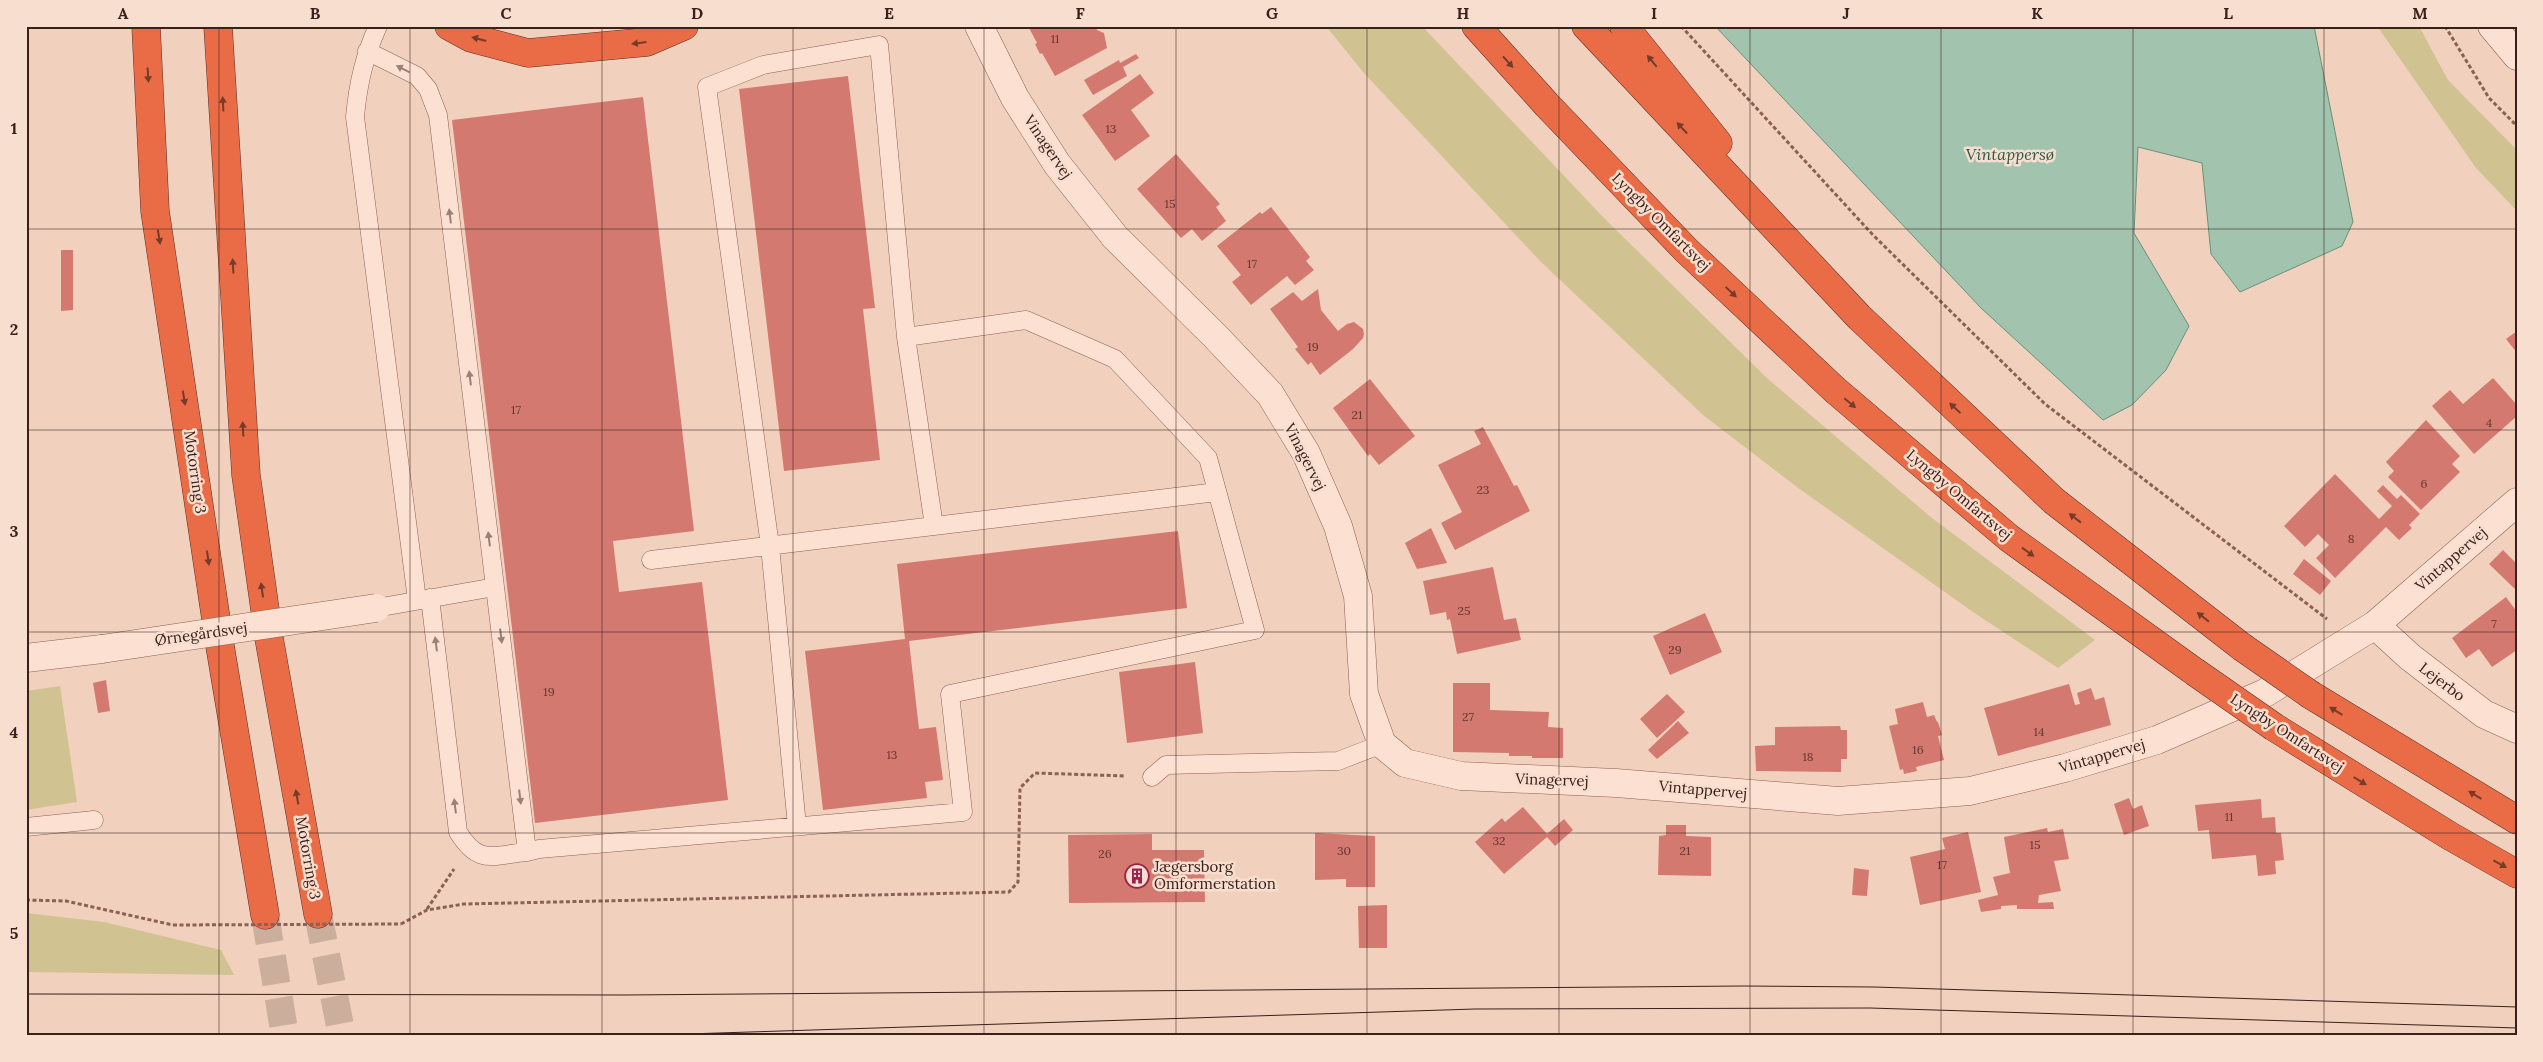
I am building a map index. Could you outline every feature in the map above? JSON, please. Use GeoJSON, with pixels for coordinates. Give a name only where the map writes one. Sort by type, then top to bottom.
{"type":"FeatureCollection","features":[{"type":"Feature","properties":{"kind":"highway","name":"Motorring 3"},"geometry":{"type":"LineString","coordinates":[[146,26],[155,211],[220,646],[265,914]]}},
{"type":"Feature","properties":{"kind":"highway","name":"Motorring 3"},"geometry":{"type":"LineString","coordinates":[[218,26],[246,476],[269,638],[318,914]]}},
{"type":"Feature","properties":{"kind":"highway"},"geometry":{"type":"LineString","coordinates":[[449,26],[471,38],[528,53],[647,42],[684,26]]}},
{"type":"Feature","properties":{"kind":"highway","name":"Lyngby Omfartsvej"},"geometry":{"type":"LineString","coordinates":[[1476,26],[1547,105],[1686,250],[1835,390],[2009,538],[2274,727],[2450,836],[2517,874]]}},
{"type":"Feature","properties":{"kind":"highway"},"geometry":{"type":"LineString","coordinates":[[1586,26],[1859,317],[2054,501],[2242,647],[2311,695],[2517,820]]}},
{"type":"Feature","properties":{"kind":"highway"},"geometry":{"type":"LineString","coordinates":[[1624,26],[1859,317]]}},
{"type":"Feature","properties":{"kind":"street","name":"Vinagervej"},"geometry":{"type":"LineString","coordinates":[[979,26],[1015,98],[1057,164],[1114,237],[1216,337],[1270,394],[1306,453],[1338,526],[1358,596],[1364,694],[1382,744],[1405,763],[1461,776],[1616,783]]}},
{"type":"Feature","properties":{"kind":"street"},"geometry":{"type":"LineString","coordinates":[[2492,26],[2517,56]]}},
{"type":"Feature","properties":{"kind":"street","name":"Vintappervej"},"geometry":{"type":"LineString","coordinates":[[1616,783],[1838,801],[1970,791],[2065,768],[2158,740],[2265,693],[2364,632],[2517,502]]}},
{"type":"Feature","properties":{"kind":"street","name":"Ørnegårdsvej"},"geometry":{"type":"LineString","coordinates":[[26,658],[102,649],[376,608]]}},
{"type":"Feature","properties":{"kind":"street","name":"Lejerbo"},"geometry":{"type":"LineString","coordinates":[[2364,632],[2410,657],[2484,714],[2517,729]]}},
{"type":"Feature","properties":{"kind":"lane"},"geometry":{"type":"LineString","coordinates":[[378,26],[367,51],[358,81],[355,117],[458,832],[468,848],[480,856],[527,852],[539,849],[962,812],[950,694],[1255,630],[1208,458],[1115,359],[1026,320],[906,337]]}},
{"type":"Feature","properties":{"kind":"lane"},"geometry":{"type":"LineString","coordinates":[[797,826],[770,546],[707,87],[763,65],[879,46],[906,337],[934,526]]}},
{"type":"Feature","properties":{"kind":"lane"},"geometry":{"type":"LineString","coordinates":[[367,51],[417,76],[428,89],[438,115],[527,852]]}},
{"type":"Feature","properties":{"kind":"lane"},"geometry":{"type":"LineString","coordinates":[[651,560],[1217,492]]}},
{"type":"Feature","properties":{"kind":"lane"},"geometry":{"type":"LineString","coordinates":[[376,608],[495,587]]}},
{"type":"Feature","properties":{"kind":"lane"},"geometry":{"type":"LineString","coordinates":[[1152,777],[1166,765],[1338,761],[1382,744]]}},
{"type":"Feature","properties":{"kind":"lane"},"geometry":{"type":"LineString","coordinates":[[26,827],[94,820]]}},
{"type":"Feature","properties":{"kind":"path"},"geometry":{"type":"LineString","coordinates":[[1681,26],[1873,235],[2044,404],[2364,632]]}},
{"type":"Feature","properties":{"kind":"path"},"geometry":{"type":"LineString","coordinates":[[2445,26],[2489,98],[2517,126]]}},
{"type":"Feature","properties":{"kind":"path"},"geometry":{"type":"LineString","coordinates":[[26,900],[66,901],[173,925],[401,924],[427,910],[464,904],[1008,892],[1018,882],[1020,788],[1035,773],[1152,777]]}},
{"type":"Feature","properties":{"kind":"path"},"geometry":{"type":"LineString","coordinates":[[427,910],[468,848]]}},
{"type":"Feature","properties":{"kind":"shaded area"},"geometry":{"type":"Polygon","coordinates":[[[1326,26],[1422,26],[1604,218],[1768,379],[1932,518],[2095,640],[2058,668],[1973,612],[1801,490],[1703,415],[1541,262],[1363,72],[1326,26]]]}},
{"type":"Feature","properties":{"kind":"shaded area"},"geometry":{"type":"Polygon","coordinates":[[[2377,26],[2419,26],[2448,80],[2517,150],[2517,211],[2476,168],[2377,26]]]}},
{"type":"Feature","properties":{"kind":"shaded area"},"geometry":{"type":"Polygon","coordinates":[[[60,686],[77,802],[26,810],[26,691],[60,686]]]}},
{"type":"Feature","properties":{"kind":"shaded area"},"geometry":{"type":"Polygon","coordinates":[[[26,913],[104,922],[221,950],[234,975],[26,972],[26,913]]]}},
{"type":"Feature","properties":{"kind":"water","name":"Vintappersø"},"geometry":{"type":"Polygon","coordinates":[[[1715,26],[2314,26],[2353,222],[2342,246],[2240,292],[2211,254],[2202,163],[2138,147],[2134,233],[2189,326],[2166,370],[2132,405],[2103,420],[1981,308],[1715,26]]]}},
{"type":"Feature","properties":{"kind":"building"},"geometry":{"type":"Polygon","coordinates":[[[1028,26],[1095,26],[1097,30],[1104,33],[1107,48],[1055,76],[1042,53],[1040,54],[1035,44],[1037,43],[1028,26]]]}},
{"type":"Feature","properties":{"kind":"building"},"geometry":{"type":"Polygon","coordinates":[[[1136,54],[1139,58],[1123,67],[1127,76],[1093,95],[1084,80],[1119,60],[1120,63],[1136,54]]]}},
{"type":"Feature","properties":{"kind":"building"},"geometry":{"type":"Polygon","coordinates":[[[1140,74],[1154,93],[1131,110],[1150,136],[1115,161],[1082,115],[1140,74]]]}},
{"type":"Feature","properties":{"kind":"building"},"geometry":{"type":"Polygon","coordinates":[[[848,76],[875,308],[863,309],[880,460],[784,471],[739,89],[848,76]]]}},
{"type":"Feature","properties":{"kind":"building"},"geometry":{"type":"Polygon","coordinates":[[[643,97],[694,531],[613,541],[619,592],[702,582],[728,800],[535,823],[452,120],[643,97]]]}},
{"type":"Feature","properties":{"kind":"building"},"geometry":{"type":"Polygon","coordinates":[[[1176,154],[1220,204],[1216,207],[1226,221],[1202,241],[1192,229],[1181,238],[1137,189],[1176,154]]]}},
{"type":"Feature","properties":{"kind":"building"},"geometry":{"type":"Polygon","coordinates":[[[1271,207],[1310,257],[1306,261],[1314,270],[1295,285],[1287,276],[1251,305],[1232,282],[1241,275],[1217,246],[1260,212],[1262,214],[1271,207]]]}},
{"type":"Feature","properties":{"kind":"building"},"geometry":{"type":"Polygon","coordinates":[[[61,250],[73,250],[73,310],[61,311],[61,250]]]}},
{"type":"Feature","properties":{"kind":"building"},"geometry":{"type":"Polygon","coordinates":[[[1318,289],[1321,310],[1338,331],[1347,324],[1354,322],[1363,329],[1364,334],[1363,338],[1353,349],[1320,375],[1311,362],[1308,365],[1295,349],[1298,347],[1270,309],[1293,292],[1302,301],[1318,289]]]}},
{"type":"Feature","properties":{"kind":"building"},"geometry":{"type":"Polygon","coordinates":[[[2517,331],[2517,353],[2506,339],[2517,331]]]}},
{"type":"Feature","properties":{"kind":"building"},"geometry":{"type":"Polygon","coordinates":[[[2493,378],[2517,405],[2517,416],[2474,454],[2432,406],[2450,390],[2463,404],[2493,378]]]}},
{"type":"Feature","properties":{"kind":"building"},"geometry":{"type":"Polygon","coordinates":[[[1370,379],[1415,436],[1379,465],[1370,454],[1368,456],[1333,408],[1370,379]]]}},
{"type":"Feature","properties":{"kind":"building"},"geometry":{"type":"Polygon","coordinates":[[[2426,420],[2460,456],[2452,464],[2460,472],[2421,510],[2388,477],[2394,471],[2386,462],[2426,420]]]}},
{"type":"Feature","properties":{"kind":"building"},"geometry":{"type":"Polygon","coordinates":[[[1483,427],[1514,486],[1517,485],[1530,511],[1455,550],[1441,523],[1462,512],[1438,465],[1481,444],[1474,431],[1483,427]]]}},
{"type":"Feature","properties":{"kind":"building"},"geometry":{"type":"Polygon","coordinates":[[[2335,474],[2379,519],[2392,506],[2377,491],[2383,485],[2397,499],[2401,495],[2420,514],[2409,525],[2412,528],[2399,540],[2386,527],[2335,578],[2316,558],[2329,545],[2318,534],[2305,547],[2284,526],[2335,474]]]}},
{"type":"Feature","properties":{"kind":"building"},"geometry":{"type":"Polygon","coordinates":[[[1431,528],[1447,563],[1417,569],[1405,543],[1431,528]]]}},
{"type":"Feature","properties":{"kind":"building"},"geometry":{"type":"Polygon","coordinates":[[[1178,531],[1187,608],[909,641],[919,729],[936,727],[943,780],[925,782],[927,798],[823,810],[805,651],[905,639],[897,564],[1178,531]]]}},
{"type":"Feature","properties":{"kind":"building"},"geometry":{"type":"Polygon","coordinates":[[[2503,550],[2517,564],[2517,591],[2489,564],[2503,550]]]}},
{"type":"Feature","properties":{"kind":"building"},"geometry":{"type":"Polygon","coordinates":[[[2304,559],[2331,581],[2320,595],[2293,574],[2304,559]]]}},
{"type":"Feature","properties":{"kind":"building"},"geometry":{"type":"Polygon","coordinates":[[[1493,567],[1504,620],[1516,618],[1521,640],[1457,654],[1450,619],[1447,620],[1446,612],[1430,615],[1423,581],[1493,567]]]}},
{"type":"Feature","properties":{"kind":"building"},"geometry":{"type":"Polygon","coordinates":[[[2506,597],[2517,612],[2517,650],[2492,667],[2479,649],[2466,658],[2452,638],[2506,597]]]}},
{"type":"Feature","properties":{"kind":"building"},"geometry":{"type":"Polygon","coordinates":[[[1705,613],[1722,652],[1670,675],[1653,636],[1705,613]]]}},
{"type":"Feature","properties":{"kind":"building"},"geometry":{"type":"Polygon","coordinates":[[[1195,662],[1203,733],[1127,743],[1119,672],[1195,662]]]}},
{"type":"Feature","properties":{"kind":"building"},"geometry":{"type":"Polygon","coordinates":[[[106,680],[110,711],[98,713],[93,683],[106,680]]]}},
{"type":"Feature","properties":{"kind":"building"},"geometry":{"type":"Polygon","coordinates":[[[1453,683],[1490,683],[1490,710],[1549,712],[1548,727],[1563,728],[1563,758],[1509,756],[1509,753],[1453,752],[1453,683]]]}},
{"type":"Feature","properties":{"kind":"building"},"geometry":{"type":"Polygon","coordinates":[[[2069,684],[2075,705],[2080,704],[2077,693],[2091,688],[2095,700],[2104,697],[2111,725],[1998,756],[1984,708],[2069,684]]]}},
{"type":"Feature","properties":{"kind":"building"},"geometry":{"type":"Polygon","coordinates":[[[1667,694],[1685,712],[1657,738],[1640,719],[1667,694]]]}},
{"type":"Feature","properties":{"kind":"building"},"geometry":{"type":"Polygon","coordinates":[[[1923,702],[1927,717],[1934,715],[1938,722],[1942,735],[1938,736],[1944,760],[1916,767],[1917,771],[1904,774],[1903,769],[1900,770],[1889,726],[1898,724],[1895,709],[1923,702]]]}},
{"type":"Feature","properties":{"kind":"building"},"geometry":{"type":"Polygon","coordinates":[[[1678,721],[1689,733],[1657,759],[1648,750],[1678,721]]]}},
{"type":"Feature","properties":{"kind":"building"},"geometry":{"type":"Polygon","coordinates":[[[1840,726],[1841,730],[1847,730],[1847,759],[1841,759],[1841,772],[1756,771],[1755,746],[1775,745],[1775,727],[1840,726]]]}},
{"type":"Feature","properties":{"kind":"building"},"geometry":{"type":"Polygon","coordinates":[[[2129,798],[2133,809],[2142,805],[2149,826],[2124,835],[2114,804],[2129,798]]]}},
{"type":"Feature","properties":{"kind":"building"},"geometry":{"type":"Polygon","coordinates":[[[2261,799],[2262,818],[2275,817],[2276,833],[2281,833],[2284,860],[2275,861],[2276,874],[2258,876],[2256,855],[2212,859],[2209,830],[2198,831],[2195,805],[2261,799]]]}},
{"type":"Feature","properties":{"kind":"building"},"geometry":{"type":"Polygon","coordinates":[[[1523,807],[1547,834],[1564,819],[1573,830],[1555,846],[1547,837],[1504,874],[1475,842],[1502,818],[1505,822],[1523,807]]]}},
{"type":"Feature","properties":{"kind":"building"},"geometry":{"type":"Polygon","coordinates":[[[1666,825],[1686,825],[1686,836],[1711,837],[1711,876],[1658,875],[1659,836],[1666,835],[1666,825]]]}},
{"type":"Feature","properties":{"kind":"building"},"geometry":{"type":"Polygon","coordinates":[[[2047,828],[2048,832],[2063,829],[2069,859],[2054,861],[2061,891],[2039,895],[2038,903],[2053,902],[2054,909],[2017,909],[2017,905],[2001,906],[2001,909],[1981,912],[1978,900],[1998,895],[1993,877],[2010,873],[2004,837],[2047,828]]]}},
{"type":"Feature","properties":{"kind":"building"},"geometry":{"type":"Polygon","coordinates":[[[1968,832],[1981,892],[1920,905],[1910,857],[1945,849],[1942,838],[1968,832]]]}},
{"type":"Feature","properties":{"kind":"building"},"geometry":{"type":"Polygon","coordinates":[[[1315,833],[1375,836],[1375,887],[1346,887],[1346,879],[1315,880],[1315,833]]]}},
{"type":"Feature","properties":{"kind":"building","name":"Jægersborg Omformerstation"},"geometry":{"type":"Polygon","coordinates":[[[1152,834],[1152,850],[1204,850],[1205,902],[1069,903],[1068,835],[1152,834]]]}},
{"type":"Feature","properties":{"kind":"building"},"geometry":{"type":"Polygon","coordinates":[[[1854,868],[1869,870],[1867,896],[1852,895],[1854,868]]]}},
{"type":"Feature","properties":{"kind":"building"},"geometry":{"type":"Polygon","coordinates":[[[1387,905],[1387,948],[1359,948],[1358,906],[1387,905]]]}},
{"type":"Feature","properties":{"kind":"tunnel"},"geometry":{"type":"LineString","coordinates":[[318,914],[342,1036]]}},
{"type":"Feature","properties":{"kind":"tunnel"},"geometry":{"type":"LineString","coordinates":[[265,915],[285,1036]]}},
{"type":"Feature","properties":{"kind":"tram line"},"geometry":{"type":"LineString","coordinates":[[26,994],[625,995],[1743,986],[1874,987],[2517,1007]]}},
{"type":"Feature","properties":{"kind":"tram line"},"geometry":{"type":"LineString","coordinates":[[624,1036],[1475,1009],[1870,1008],[2517,1028]]}},
{"type":"Feature","properties":{"kind":"place","name":"Jægersborg Omformerstation"},"geometry":{"type":"Point","coordinates":[1137,876]}}]}
